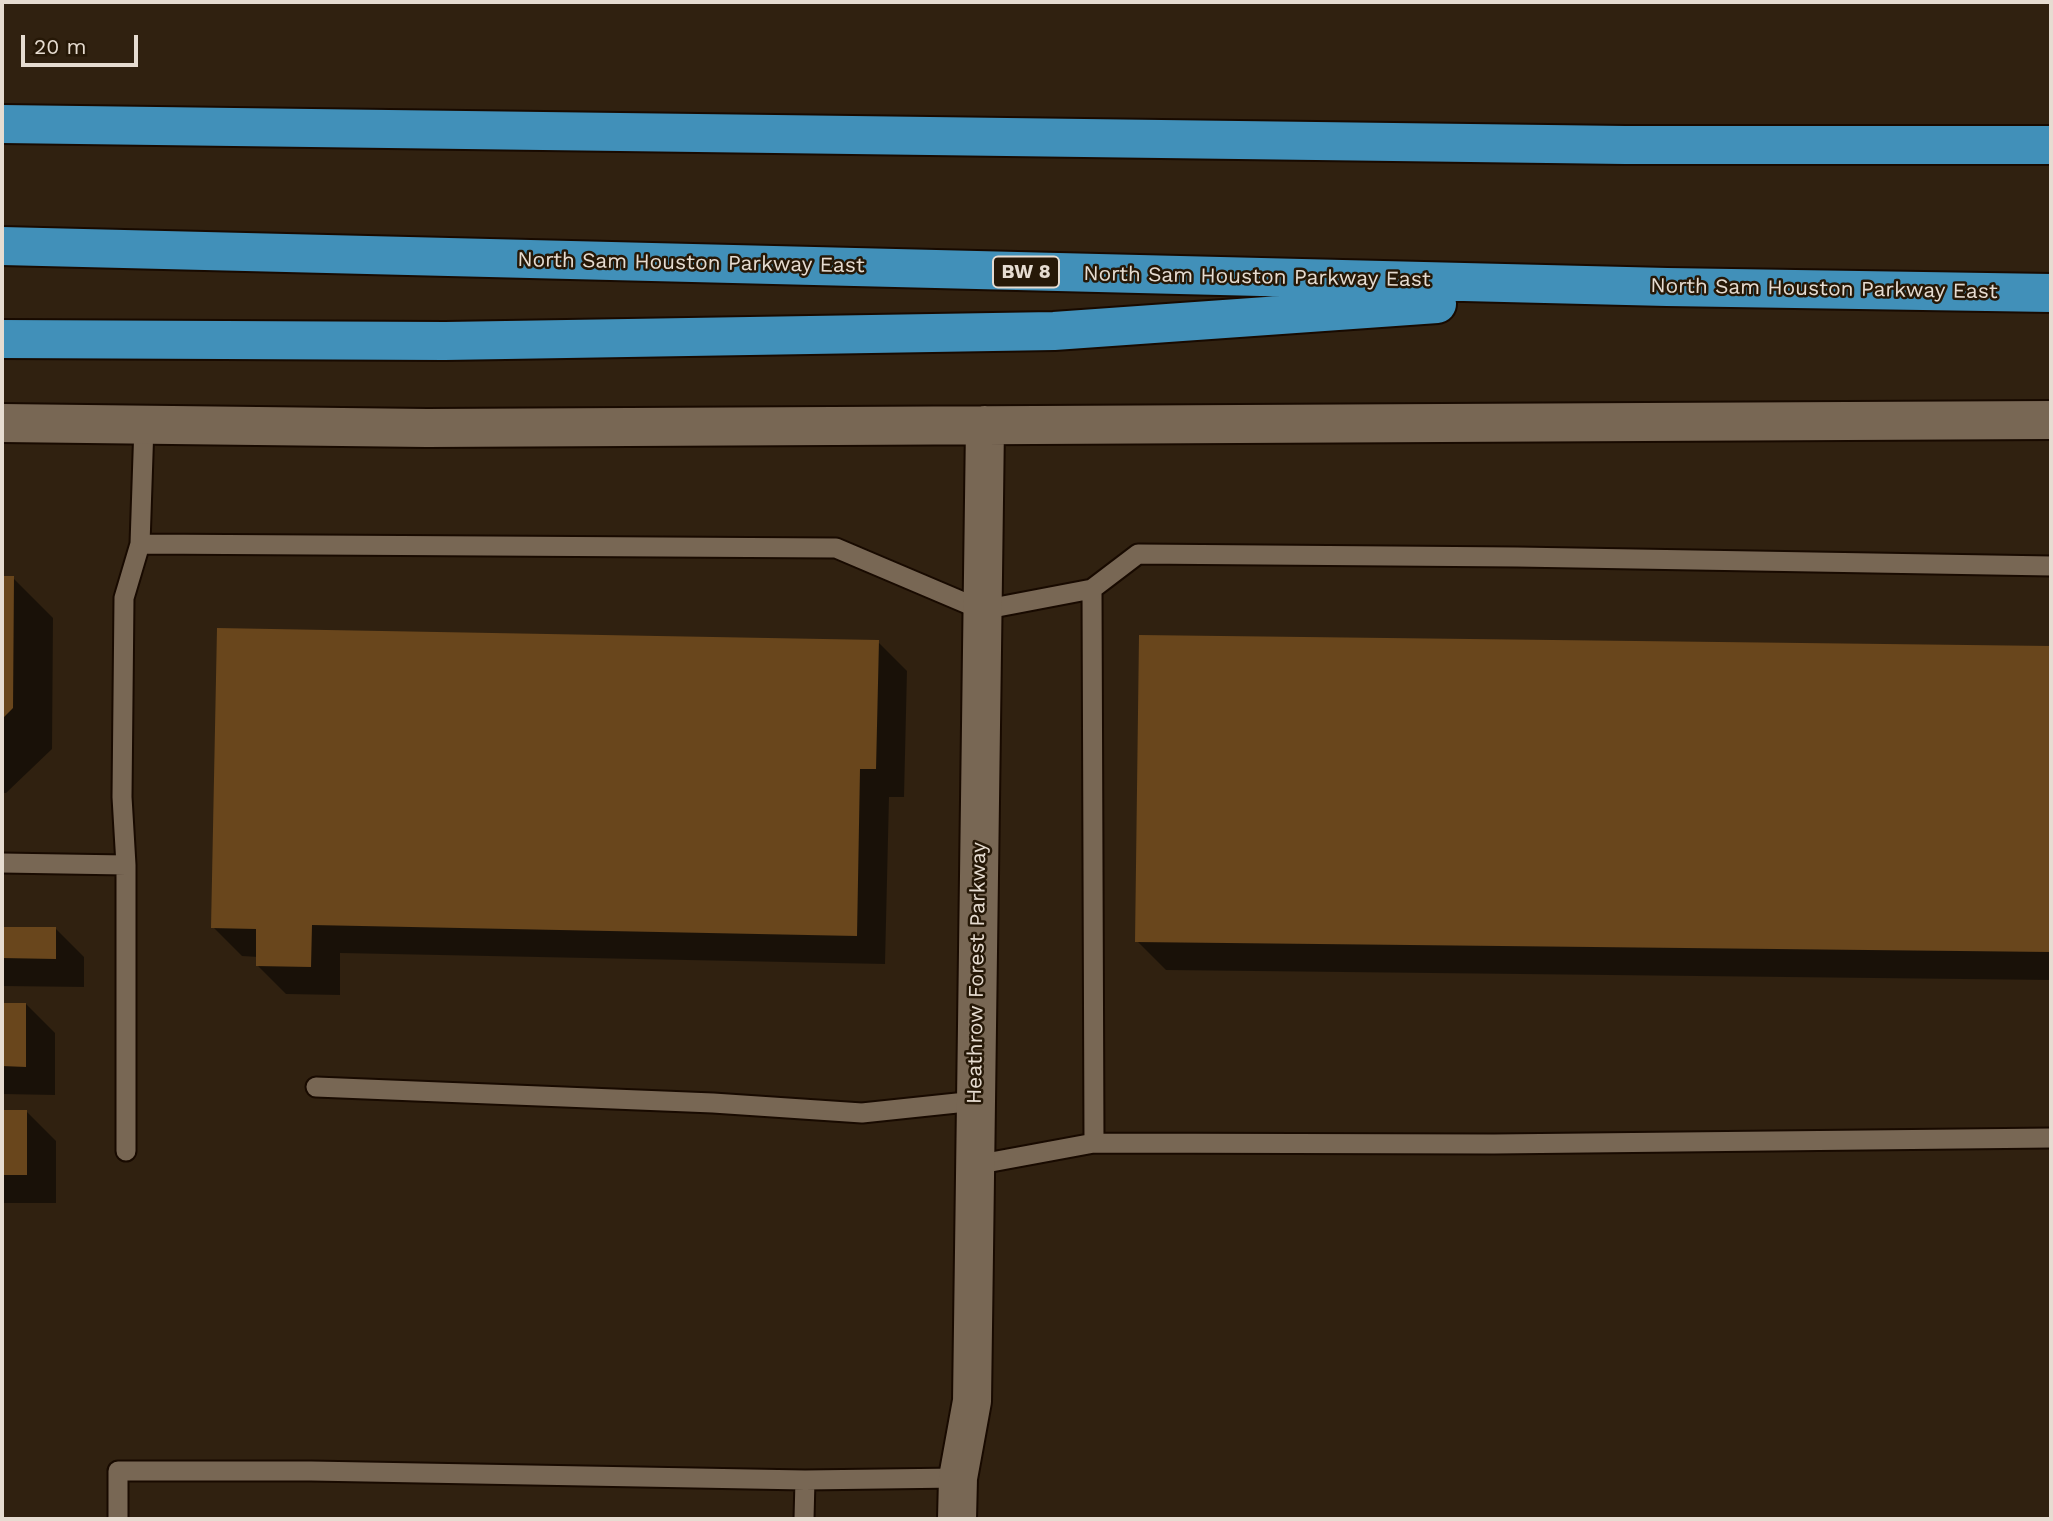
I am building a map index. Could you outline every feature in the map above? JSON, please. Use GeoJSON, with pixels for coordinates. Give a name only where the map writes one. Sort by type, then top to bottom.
{"type":"FeatureCollection","features":[{"type":"Feature","properties":{"kind":"highway"},"geometry":{"type":"LineString","coordinates":[[2,124],[1625,145],[2051,145]]}},
{"type":"Feature","properties":{"kind":"highway","name":"North Sam Houston Parkway East"},"geometry":{"type":"LineString","coordinates":[[2,246],[1667,287],[2051,293]]}},
{"type":"Feature","properties":{"kind":"highway"},"geometry":{"type":"LineString","coordinates":[[2,339],[445,341],[1054,331],[1667,287]]}},
{"type":"Feature","properties":{"kind":"main road"},"geometry":{"type":"LineString","coordinates":[[2,424],[427,428],[2051,420]]}},
{"type":"Feature","properties":{"kind":"main road","name":"Heathrow Forest Parkway"},"geometry":{"type":"LineString","coordinates":[[957,1519],[958,1478],[972,1401],[985,425]]}},
{"type":"Feature","properties":{"kind":"lane"},"geometry":{"type":"LineString","coordinates":[[126,1151],[126,865],[122,797],[124,598],[140,544],[144,425]]}},
{"type":"Feature","properties":{"kind":"lane"},"geometry":{"type":"LineString","coordinates":[[140,544],[836,548],[982,610],[1091,589],[1138,554],[2051,566]]}},
{"type":"Feature","properties":{"kind":"lane"},"geometry":{"type":"LineString","coordinates":[[1091,589],[1094,1143]]}},
{"type":"Feature","properties":{"kind":"lane"},"geometry":{"type":"LineString","coordinates":[[2,863],[126,865]]}},
{"type":"Feature","properties":{"kind":"lane"},"geometry":{"type":"LineString","coordinates":[[316,1087],[713,1103],[862,1112],[976,1101]]}},
{"type":"Feature","properties":{"kind":"lane"},"geometry":{"type":"LineString","coordinates":[[975,1165],[1094,1143],[1494,1144],[2051,1138]]}},
{"type":"Feature","properties":{"kind":"lane"},"geometry":{"type":"LineString","coordinates":[[118,1519],[118,1471],[311,1471],[805,1480],[958,1478]]}},
{"type":"Feature","properties":{"kind":"lane"},"geometry":{"type":"LineString","coordinates":[[804,1519],[805,1480]]}},
{"type":"Feature","properties":{"kind":"building"},"geometry":{"type":"Polygon","coordinates":[[[2,576],[14,576],[13,708],[2,719],[2,576]]]}},
{"type":"Feature","properties":{"kind":"building"},"geometry":{"type":"Polygon","coordinates":[[[217,628],[879,640],[876,769],[860,769],[857,936],[312,925],[311,967],[256,966],[256,929],[211,928],[217,628]]]}},
{"type":"Feature","properties":{"kind":"building"},"geometry":{"type":"Polygon","coordinates":[[[1139,635],[2051,646],[2051,952],[1135,942],[1139,635]]]}},
{"type":"Feature","properties":{"kind":"building"},"geometry":{"type":"Polygon","coordinates":[[[2,927],[56,927],[56,959],[2,958],[2,927]]]}},
{"type":"Feature","properties":{"kind":"building"},"geometry":{"type":"Polygon","coordinates":[[[2,1003],[26,1003],[26,1067],[2,1066],[2,1003]]]}},
{"type":"Feature","properties":{"kind":"building"},"geometry":{"type":"Polygon","coordinates":[[[2,1110],[27,1110],[27,1175],[2,1175],[2,1110]]]}}]}
